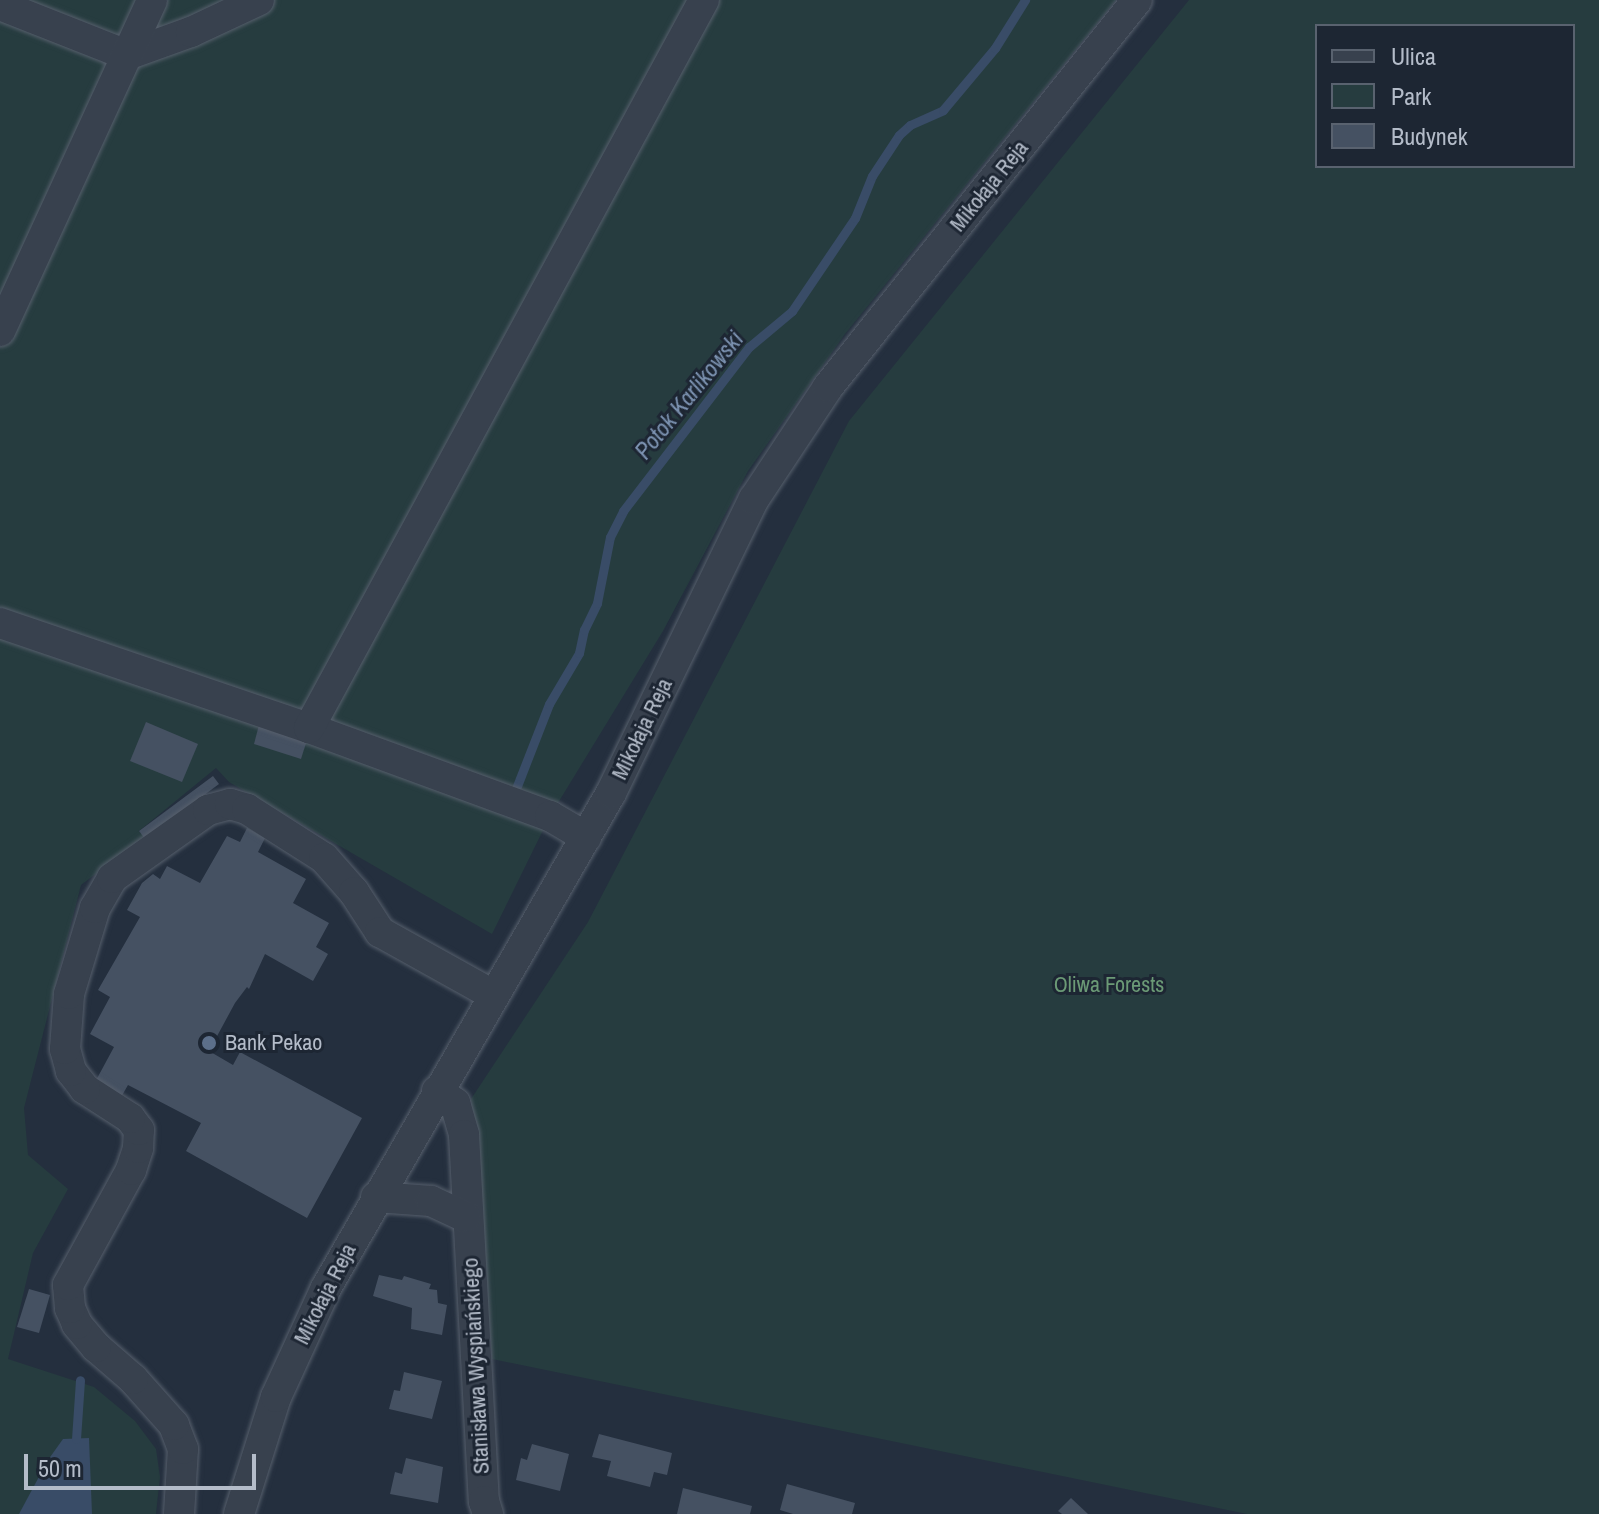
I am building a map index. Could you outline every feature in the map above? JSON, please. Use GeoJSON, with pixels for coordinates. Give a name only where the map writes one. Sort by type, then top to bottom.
{"type":"FeatureCollection","features":[{"type":"Feature","properties":{"kind":"street"},"geometry":{"type":"LineString","coordinates":[[0,331],[152,0]]}},
{"type":"Feature","properties":{"kind":"street"},"geometry":{"type":"LineString","coordinates":[[0,5],[127,55],[191,32],[259,0]]}},
{"type":"Feature","properties":{"kind":"street"},"geometry":{"type":"LineString","coordinates":[[309,728],[704,0]]}},
{"type":"Feature","properties":{"kind":"street","name":"Mikołaja Reja"},"geometry":{"type":"LineString","coordinates":[[239,1514],[260,1438],[281,1383],[326,1288],[586,837],[762,487],[828,387],[1137,0]]}},
{"type":"Feature","properties":{"kind":"street"},"geometry":{"type":"LineString","coordinates":[[0,623],[309,728],[550,816],[586,837]]}},
{"type":"Feature","properties":{"kind":"street"},"geometry":{"type":"LineString","coordinates":[[179,1514],[183,1449],[174,1425],[133,1379],[96,1347],[77,1324],[70,1308],[68,1285],[131,1170],[138,1148],[139,1130],[130,1118],[85,1089],[71,1071],[65,1049],[69,994],[95,908],[112,878],[208,810],[230,804],[247,809],[324,858],[354,892],[380,932],[493,995]]}},
{"type":"Feature","properties":{"kind":"street","name":"Stanisława Wyspiańskiego"},"geometry":{"type":"LineString","coordinates":[[437,1091],[455,1103],[464,1135],[466,1217],[484,1501],[488,1514]]}},
{"type":"Feature","properties":{"kind":"street"},"geometry":{"type":"LineString","coordinates":[[376,1197],[431,1201],[466,1217]]}},
{"type":"Feature","properties":{"kind":"green space"},"geometry":{"type":"Polygon","coordinates":[[[0,0],[1116,0],[845,334],[748,471],[663,631],[550,816],[492,934],[229,782],[216,768],[139,831],[144,837],[81,885],[24,1108],[28,1155],[68,1189],[33,1253],[8,1359],[94,1387],[135,1421],[156,1449],[160,1477],[156,1514],[0,1514],[0,0]]]}},
{"type":"Feature","properties":{"kind":"green space","name":"Oliwa Forests"},"geometry":{"type":"Polygon","coordinates":[[[1189,0],[1599,0],[1599,1514],[1247,1514],[492,1359],[471,1099],[588,922],[849,421],[1189,0]]]}},
{"type":"Feature","properties":{"kind":"water"},"geometry":{"type":"Polygon","coordinates":[[[89,1438],[92,1514],[19,1514],[63,1439],[89,1438]]]}},
{"type":"Feature","properties":{"kind":"building"},"geometry":{"type":"Polygon","coordinates":[[[146,722],[198,744],[182,782],[130,761],[146,722]]]}},
{"type":"Feature","properties":{"kind":"building"},"geometry":{"type":"Polygon","coordinates":[[[259,725],[307,740],[301,759],[254,744],[259,725]]]}},
{"type":"Feature","properties":{"kind":"building"},"geometry":{"type":"Polygon","coordinates":[[[213,776],[219,784],[145,839],[139,831],[213,776]]]}},
{"type":"Feature","properties":{"kind":"building"},"geometry":{"type":"Polygon","coordinates":[[[247,828],[265,838],[258,852],[306,879],[293,903],[329,923],[316,947],[328,954],[313,981],[265,954],[249,989],[247,987],[235,1003],[209,1051],[233,1065],[240,1052],[362,1118],[307,1218],[186,1151],[201,1123],[128,1085],[120,1099],[94,1084],[114,1047],[90,1034],[110,997],[98,990],[140,917],[127,910],[142,883],[153,874],[160,879],[167,866],[200,883],[227,836],[240,842],[247,828]]]}},
{"type":"Feature","properties":{"kind":"building"},"geometry":{"type":"Polygon","coordinates":[[[379,1275],[402,1280],[404,1276],[431,1284],[429,1289],[437,1290],[438,1303],[447,1305],[442,1335],[411,1329],[412,1308],[373,1296],[379,1275]]]}},
{"type":"Feature","properties":{"kind":"building"},"geometry":{"type":"Polygon","coordinates":[[[29,1289],[50,1295],[39,1333],[17,1327],[29,1289]]]}},
{"type":"Feature","properties":{"kind":"building"},"geometry":{"type":"Polygon","coordinates":[[[404,1372],[442,1381],[432,1419],[389,1409],[394,1390],[400,1391],[404,1372]]]}},
{"type":"Feature","properties":{"kind":"building"},"geometry":{"type":"Polygon","coordinates":[[[599,1434],[672,1453],[667,1475],[654,1472],[650,1487],[607,1476],[611,1461],[592,1457],[599,1434]]]}},
{"type":"Feature","properties":{"kind":"building"},"geometry":{"type":"Polygon","coordinates":[[[532,1444],[569,1454],[560,1491],[516,1480],[521,1458],[527,1460],[532,1444]]]}},
{"type":"Feature","properties":{"kind":"building"},"geometry":{"type":"Polygon","coordinates":[[[406,1458],[443,1467],[438,1503],[390,1494],[395,1472],[402,1474],[406,1458]]]}},
{"type":"Feature","properties":{"kind":"building"},"geometry":{"type":"Polygon","coordinates":[[[787,1484],[855,1503],[852,1514],[793,1514],[780,1510],[787,1484]]]}},
{"type":"Feature","properties":{"kind":"building"},"geometry":{"type":"Polygon","coordinates":[[[683,1488],[752,1506],[750,1514],[677,1514],[683,1488]]]}},
{"type":"Feature","properties":{"kind":"building"},"geometry":{"type":"Polygon","coordinates":[[[1071,1498],[1088,1514],[1062,1514],[1058,1511],[1071,1498]]]}},
{"type":"Feature","properties":{"kind":"waterway","name":"Potok Karlikowski"},"geometry":{"type":"LineString","coordinates":[[517,786],[549,704],[579,653],[584,630],[597,603],[610,537],[623,511],[749,347],[792,311],[855,218],[872,176],[899,135],[910,125],[943,110],[995,48],[1025,0]]}},
{"type":"Feature","properties":{"kind":"waterway","name":"Potok Karlikowski"},"geometry":{"type":"LineString","coordinates":[[76,1439],[80,1380]]}},
{"type":"Feature","properties":{"kind":"place","name":"Bank Pekao"},"geometry":{"type":"Point","coordinates":[209,1043]}}]}
